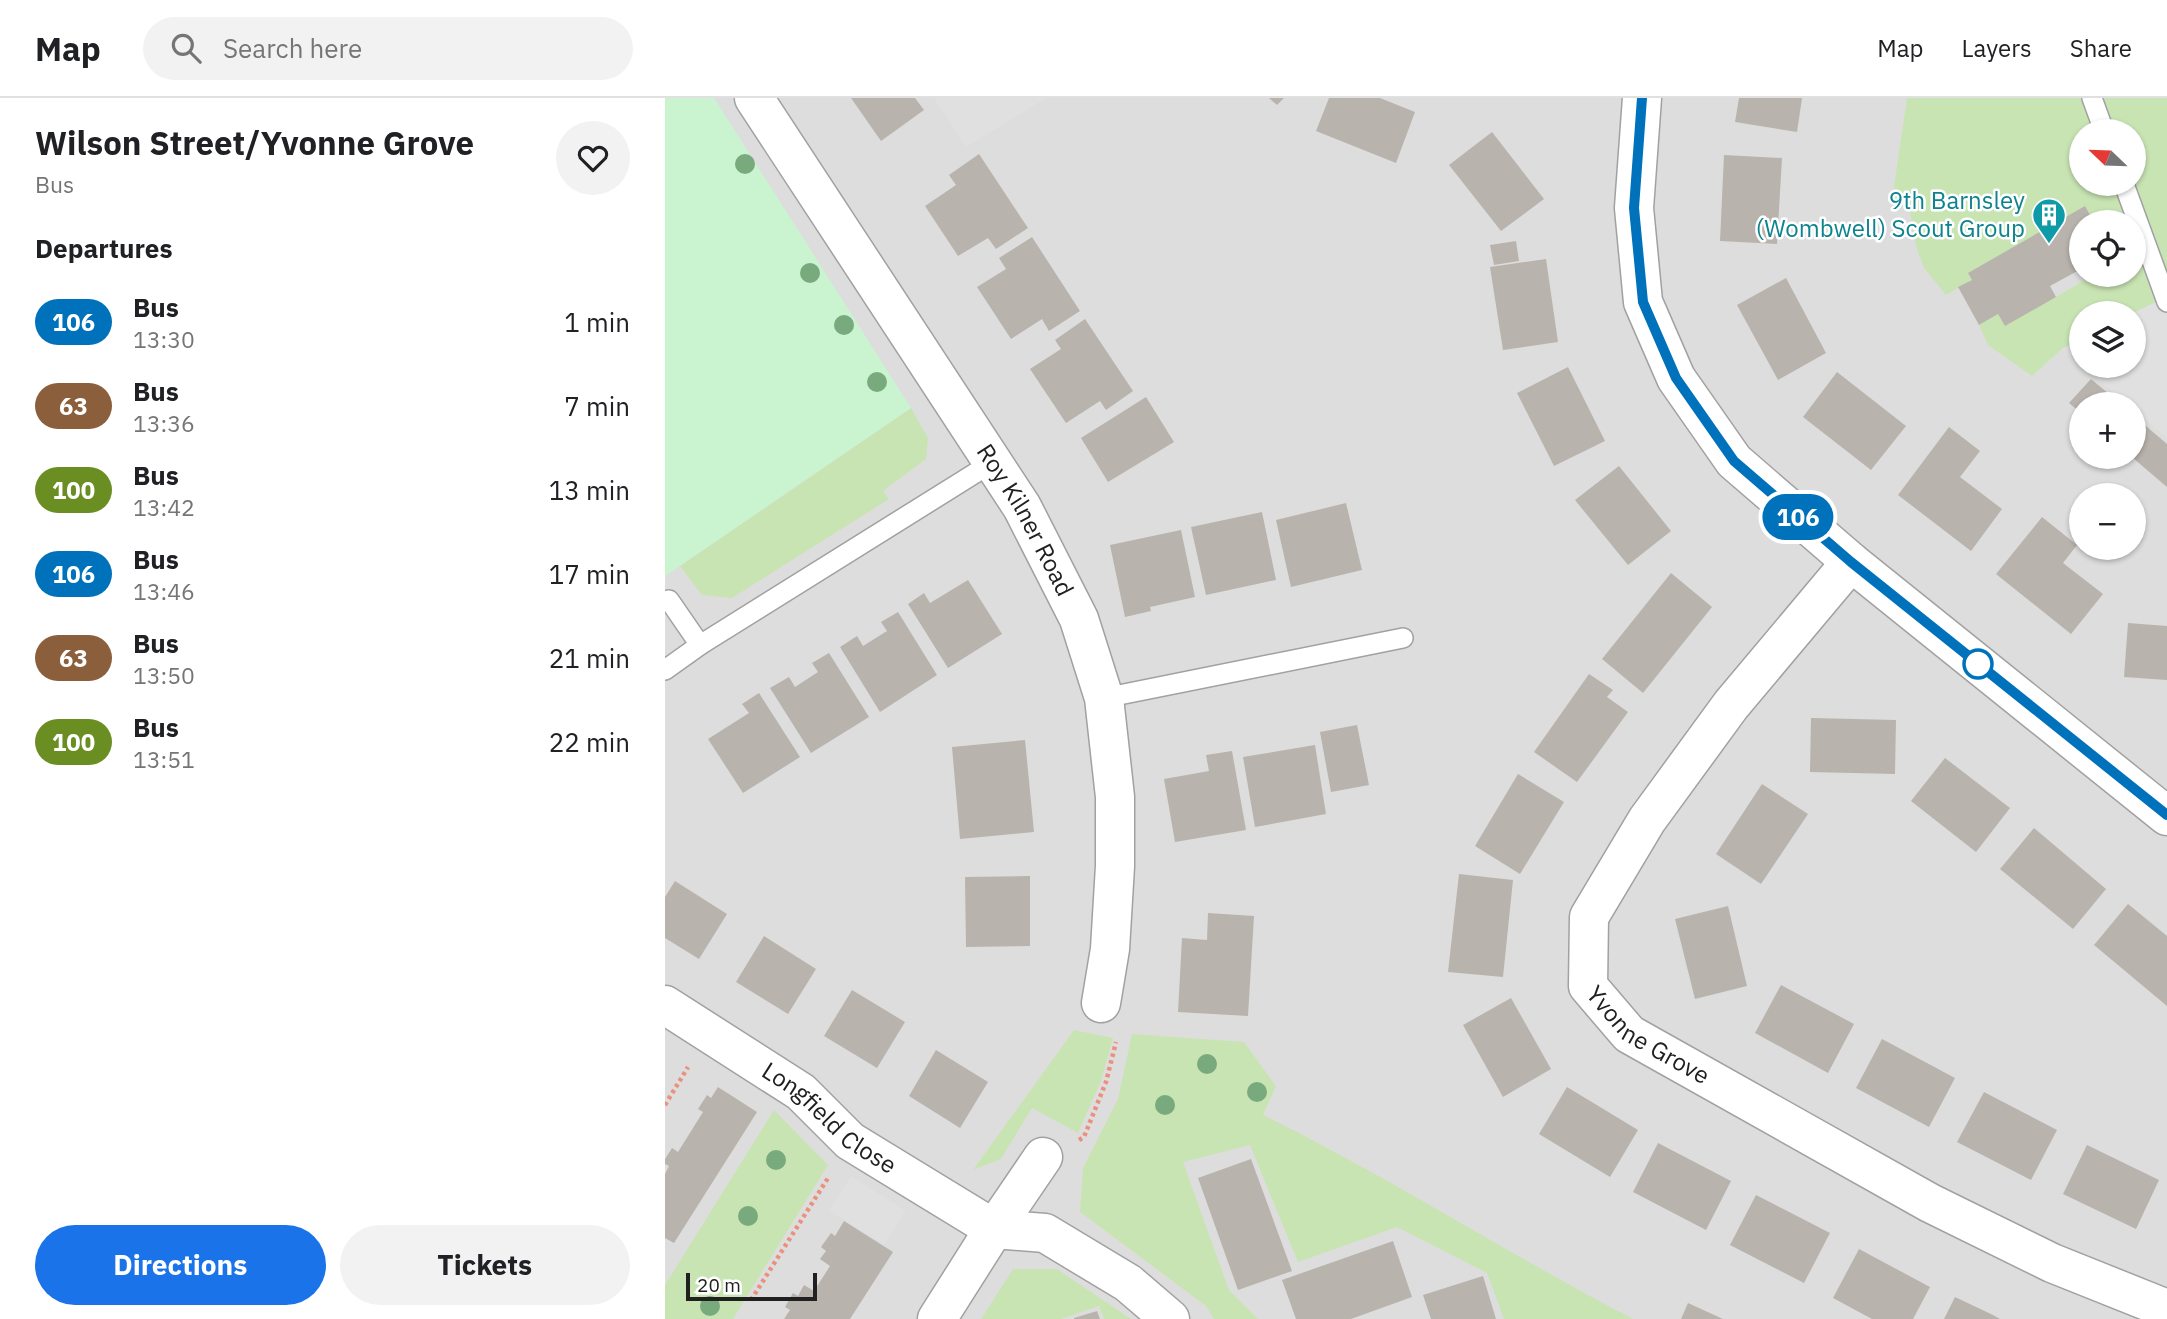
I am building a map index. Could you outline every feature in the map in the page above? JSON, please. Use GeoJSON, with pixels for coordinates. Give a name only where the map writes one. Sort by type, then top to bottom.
{"type":"FeatureCollection","features":[{"type":"Feature","properties":{"kind":"street","name":"Roy Kilner Road"},"geometry":{"type":"LineString","coordinates":[[754,98],[1022,507],[1079,619],[1104,698],[1115,797],[1115,866],[1110,949],[1101,1003]]}},
{"type":"Feature","properties":{"kind":"street"},"geometry":{"type":"LineString","coordinates":[[1642,98],[1634,208],[1643,302],[1676,378],[1734,461],[1851,562],[2167,815]]}},
{"type":"Feature","properties":{"kind":"street","name":"Yvonne Grove"},"geometry":{"type":"LineString","coordinates":[[1851,562],[1731,705],[1647,820],[1589,917],[1588,986],[1629,1034],[1930,1203],[2052,1263],[2167,1309]]}},
{"type":"Feature","properties":{"kind":"street","name":"Longfield Close"},"geometry":{"type":"LineString","coordinates":[[665,1005],[800,1092],[850,1141],[994,1229]]}},
{"type":"Feature","properties":{"kind":"street"},"geometry":{"type":"LineString","coordinates":[[937,1319],[1043,1157]]}},
{"type":"Feature","properties":{"kind":"street"},"geometry":{"type":"LineString","coordinates":[[994,1229],[1045,1233],[1128,1283],[1170,1319]]}},
{"type":"Feature","properties":{"kind":"lane"},"geometry":{"type":"LineString","coordinates":[[2092,98],[2100,119]]}},
{"type":"Feature","properties":{"kind":"lane"},"geometry":{"type":"LineString","coordinates":[[2127,196],[2167,302]]}},
{"type":"Feature","properties":{"kind":"lane"},"geometry":{"type":"LineString","coordinates":[[665,670],[700,645],[993,462]]}},
{"type":"Feature","properties":{"kind":"lane"},"geometry":{"type":"LineString","coordinates":[[669,600],[700,645]]}},
{"type":"Feature","properties":{"kind":"lane"},"geometry":{"type":"LineString","coordinates":[[1104,698],[1403,638]]}},
{"type":"Feature","properties":{"kind":"path"},"geometry":{"type":"LineString","coordinates":[[1043,1157],[1084,1137],[1106,1082],[1118,1032],[1101,1003]]}},
{"type":"Feature","properties":{"kind":"path"},"geometry":{"type":"LineString","coordinates":[[751,1300],[850,1141]]}},
{"type":"Feature","properties":{"kind":"shaded area"},"geometry":{"type":"Polygon","coordinates":[[[665,98],[2167,98],[2167,1319],[665,1319],[665,98]]]}},
{"type":"Feature","properties":{"kind":"shaded area"},"geometry":{"type":"Polygon","coordinates":[[[934,98],[1046,98],[966,147],[934,98]]]}},
{"type":"Feature","properties":{"kind":"shaded area"},"geometry":{"type":"Polygon","coordinates":[[[2167,297],[2167,438],[2146,421],[2146,392],[2113,392],[2096,378],[2146,378],[2146,307],[2167,297]]]}},
{"type":"Feature","properties":{"kind":"shaded area"},"geometry":{"type":"Polygon","coordinates":[[[2069,345],[2069,355],[2062,349],[2069,345]]]}},
{"type":"Feature","properties":{"kind":"shaded area"},"geometry":{"type":"Polygon","coordinates":[[[851,1176],[906,1211],[884,1245],[829,1210],[851,1176]]]}},
{"type":"Feature","properties":{"kind":"green space"},"geometry":{"type":"Polygon","coordinates":[[[665,98],[714,98],[911,408],[665,576],[665,98]]]}},
{"type":"Feature","properties":{"kind":"green space"},"geometry":{"type":"Polygon","coordinates":[[[1907,98],[2167,98],[2167,297],[2146,307],[2146,301],[2069,301],[2069,345],[2032,376],[1988,345],[1979,325],[1998,314],[2056,297],[2073,287],[2146,287],[2146,210],[2087,210],[2085,207],[2069,210],[2069,216],[1968,273],[1972,280],[1946,295],[1924,268],[1916,246],[1908,201],[1892,201],[1907,98]]]}},
{"type":"Feature","properties":{"kind":"green space"},"geometry":{"type":"Polygon","coordinates":[[[911,408],[928,438],[926,459],[883,491],[889,499],[732,598],[702,595],[680,566],[911,408]]]}},
{"type":"Feature","properties":{"kind":"green space"},"geometry":{"type":"Polygon","coordinates":[[[1074,1030],[1113,1038],[1101,1081],[1078,1133],[1032,1108],[1001,1159],[973,1170],[1074,1030]]]}},
{"type":"Feature","properties":{"kind":"green space"},"geometry":{"type":"Polygon","coordinates":[[[1132,1034],[1244,1042],[1276,1086],[1263,1115],[1357,1164],[1633,1319],[1504,1319],[1487,1273],[1397,1227],[1298,1262],[1250,1145],[1183,1162],[1229,1290],[1258,1319],[1214,1319],[1206,1306],[1080,1212],[1083,1168],[1118,1099],[1132,1034]]]}},
{"type":"Feature","properties":{"kind":"green space"},"geometry":{"type":"Polygon","coordinates":[[[774,1110],[828,1165],[733,1319],[665,1319],[665,1285],[774,1110]]]}},
{"type":"Feature","properties":{"kind":"green space"},"geometry":{"type":"Polygon","coordinates":[[[1013,1269],[1057,1269],[1131,1319],[1104,1319],[1099,1306],[1061,1319],[981,1319],[1013,1269]]]}},
{"type":"Feature","properties":{"kind":"building"},"geometry":{"type":"Polygon","coordinates":[[[851,98],[915,98],[924,110],[881,141],[851,98]]]}},
{"type":"Feature","properties":{"kind":"building"},"geometry":{"type":"Polygon","coordinates":[[[1269,98],[1284,98],[1277,105],[1269,98]]]}},
{"type":"Feature","properties":{"kind":"building"},"geometry":{"type":"Polygon","coordinates":[[[1329,98],[1380,98],[1415,112],[1396,163],[1316,131],[1329,98]]]}},
{"type":"Feature","properties":{"kind":"building"},"geometry":{"type":"Polygon","coordinates":[[[1739,98],[1802,98],[1797,132],[1735,122],[1739,98]]]}},
{"type":"Feature","properties":{"kind":"building"},"geometry":{"type":"Polygon","coordinates":[[[1492,132],[1544,199],[1501,231],[1449,165],[1492,132]]]}},
{"type":"Feature","properties":{"kind":"building"},"geometry":{"type":"Polygon","coordinates":[[[979,154],[1028,228],[996,249],[988,238],[958,256],[925,206],[956,185],[949,175],[979,154]]]}},
{"type":"Feature","properties":{"kind":"building"},"geometry":{"type":"Polygon","coordinates":[[[1724,155],[1782,158],[1777,244],[1720,241],[1724,155]]]}},
{"type":"Feature","properties":{"kind":"building","name":"9th Barnsley (Wombwell) Scout Group"},"geometry":{"type":"Polygon","coordinates":[[[2069,215],[2069,276],[2050,286],[2056,297],[2005,326],[1998,314],[1979,325],[1958,287],[1972,280],[1968,273],[2069,215]]]}},
{"type":"Feature","properties":{"kind":"building"},"geometry":{"type":"Polygon","coordinates":[[[1032,237],[1080,311],[1049,331],[1042,319],[1011,339],[977,287],[1006,269],[999,258],[1032,237]]]}},
{"type":"Feature","properties":{"kind":"building"},"geometry":{"type":"Polygon","coordinates":[[[1516,241],[1519,261],[1494,265],[1490,245],[1516,241]]]}},
{"type":"Feature","properties":{"kind":"building"},"geometry":{"type":"Polygon","coordinates":[[[1546,259],[1558,342],[1503,350],[1490,267],[1546,259]]]}},
{"type":"Feature","properties":{"kind":"building"},"geometry":{"type":"Polygon","coordinates":[[[1786,278],[1826,353],[1778,380],[1737,305],[1786,278]]]}},
{"type":"Feature","properties":{"kind":"building"},"geometry":{"type":"Polygon","coordinates":[[[1085,319],[1133,391],[1106,410],[1100,401],[1066,423],[1030,369],[1061,349],[1055,340],[1085,319]]]}},
{"type":"Feature","properties":{"kind":"building"},"geometry":{"type":"Polygon","coordinates":[[[1568,367],[1605,441],[1554,466],[1517,393],[1568,367]]]}},
{"type":"Feature","properties":{"kind":"building"},"geometry":{"type":"Polygon","coordinates":[[[1837,372],[1906,426],[1871,470],[1803,417],[1837,372]]]}},
{"type":"Feature","properties":{"kind":"building"},"geometry":{"type":"Polygon","coordinates":[[[2091,379],[2107,392],[2079,392],[2091,379]]]}},
{"type":"Feature","properties":{"kind":"building"},"geometry":{"type":"Polygon","coordinates":[[[1146,397],[1174,442],[1108,482],[1081,438],[1146,397]]]}},
{"type":"Feature","properties":{"kind":"building"},"geometry":{"type":"Polygon","coordinates":[[[2146,426],[2167,444],[2167,487],[2146,469],[2146,426]]]}},
{"type":"Feature","properties":{"kind":"building"},"geometry":{"type":"Polygon","coordinates":[[[1949,427],[1980,451],[1960,477],[2002,509],[1971,551],[1898,495],[1949,427]]]}},
{"type":"Feature","properties":{"kind":"building"},"geometry":{"type":"Polygon","coordinates":[[[1619,466],[1671,531],[1628,565],[1575,500],[1619,466]]]}},
{"type":"Feature","properties":{"kind":"building"},"geometry":{"type":"Polygon","coordinates":[[[1346,503],[1362,570],[1291,587],[1276,520],[1346,503]]]}},
{"type":"Feature","properties":{"kind":"building"},"geometry":{"type":"Polygon","coordinates":[[[1262,512],[1276,580],[1206,595],[1191,527],[1262,512]]]}},
{"type":"Feature","properties":{"kind":"building"},"geometry":{"type":"Polygon","coordinates":[[[2042,517],[2069,539],[2069,555],[2063,563],[2103,594],[2071,634],[1996,574],[2042,517]]]}},
{"type":"Feature","properties":{"kind":"building"},"geometry":{"type":"Polygon","coordinates":[[[1181,530],[1195,597],[1150,607],[1151,611],[1125,617],[1110,545],[1181,530]]]}},
{"type":"Feature","properties":{"kind":"building"},"geometry":{"type":"Polygon","coordinates":[[[1671,573],[1712,607],[1643,693],[1602,659],[1671,573]]]}},
{"type":"Feature","properties":{"kind":"building"},"geometry":{"type":"Polygon","coordinates":[[[968,580],[1002,634],[948,668],[908,604],[924,593],[930,603],[968,580]]]}},
{"type":"Feature","properties":{"kind":"building"},"geometry":{"type":"Polygon","coordinates":[[[898,612],[937,675],[880,712],[840,647],[857,636],[863,646],[887,631],[881,622],[898,612]]]}},
{"type":"Feature","properties":{"kind":"building"},"geometry":{"type":"Polygon","coordinates":[[[2128,623],[2167,626],[2167,680],[2124,677],[2128,623]]]}},
{"type":"Feature","properties":{"kind":"building"},"geometry":{"type":"Polygon","coordinates":[[[829,653],[869,717],[811,753],[770,688],[789,677],[795,687],[818,672],[812,663],[829,653]]]}},
{"type":"Feature","properties":{"kind":"building"},"geometry":{"type":"Polygon","coordinates":[[[1589,674],[1613,690],[1607,697],[1628,712],[1577,782],[1534,752],[1589,674]]]}},
{"type":"Feature","properties":{"kind":"building"},"geometry":{"type":"Polygon","coordinates":[[[759,693],[800,757],[743,793],[708,739],[749,713],[742,704],[759,693]]]}},
{"type":"Feature","properties":{"kind":"building"},"geometry":{"type":"Polygon","coordinates":[[[1811,718],[1896,720],[1895,774],[1810,772],[1811,718]]]}},
{"type":"Feature","properties":{"kind":"building"},"geometry":{"type":"Polygon","coordinates":[[[1357,725],[1369,785],[1331,792],[1320,732],[1357,725]]]}},
{"type":"Feature","properties":{"kind":"building"},"geometry":{"type":"Polygon","coordinates":[[[1025,740],[1034,832],[960,839],[952,747],[1025,740]]]}},
{"type":"Feature","properties":{"kind":"building"},"geometry":{"type":"Polygon","coordinates":[[[1315,745],[1326,814],[1255,827],[1243,757],[1315,745]]]}},
{"type":"Feature","properties":{"kind":"building"},"geometry":{"type":"Polygon","coordinates":[[[1232,751],[1246,830],[1175,842],[1164,779],[1209,771],[1206,755],[1232,751]]]}},
{"type":"Feature","properties":{"kind":"building"},"geometry":{"type":"Polygon","coordinates":[[[1945,758],[2010,808],[1976,852],[1911,801],[1945,758]]]}},
{"type":"Feature","properties":{"kind":"building"},"geometry":{"type":"Polygon","coordinates":[[[1518,774],[1564,802],[1520,874],[1475,846],[1518,774]]]}},
{"type":"Feature","properties":{"kind":"building"},"geometry":{"type":"Polygon","coordinates":[[[1762,784],[1808,814],[1761,884],[1716,854],[1762,784]]]}},
{"type":"Feature","properties":{"kind":"building"},"geometry":{"type":"Polygon","coordinates":[[[2034,828],[2106,889],[2073,929],[2000,869],[2034,828]]]}},
{"type":"Feature","properties":{"kind":"building"},"geometry":{"type":"Polygon","coordinates":[[[1459,874],[1513,880],[1503,977],[1448,972],[1459,874]]]}},
{"type":"Feature","properties":{"kind":"building"},"geometry":{"type":"Polygon","coordinates":[[[1030,876],[1030,946],[966,947],[965,877],[1030,876]]]}},
{"type":"Feature","properties":{"kind":"building"},"geometry":{"type":"Polygon","coordinates":[[[675,881],[727,914],[699,959],[665,938],[665,897],[675,881]]]}},
{"type":"Feature","properties":{"kind":"building"},"geometry":{"type":"Polygon","coordinates":[[[2128,904],[2167,936],[2167,1006],[2094,945],[2128,904]]]}},
{"type":"Feature","properties":{"kind":"building"},"geometry":{"type":"Polygon","coordinates":[[[1728,906],[1747,986],[1695,999],[1675,919],[1728,906]]]}},
{"type":"Feature","properties":{"kind":"building"},"geometry":{"type":"Polygon","coordinates":[[[1208,913],[1254,916],[1248,1016],[1178,1012],[1182,938],[1207,940],[1208,913]]]}},
{"type":"Feature","properties":{"kind":"building"},"geometry":{"type":"Polygon","coordinates":[[[764,936],[816,969],[788,1014],[736,982],[764,936]]]}},
{"type":"Feature","properties":{"kind":"building"},"geometry":{"type":"Polygon","coordinates":[[[1781,985],[1854,1024],[1828,1073],[1755,1033],[1781,985]]]}},
{"type":"Feature","properties":{"kind":"building"},"geometry":{"type":"Polygon","coordinates":[[[852,990],[905,1022],[877,1068],[824,1036],[852,990]]]}},
{"type":"Feature","properties":{"kind":"building"},"geometry":{"type":"Polygon","coordinates":[[[1511,998],[1551,1069],[1503,1097],[1463,1025],[1511,998]]]}},
{"type":"Feature","properties":{"kind":"building"},"geometry":{"type":"Polygon","coordinates":[[[1882,1039],[1955,1078],[1929,1127],[1856,1088],[1882,1039]]]}},
{"type":"Feature","properties":{"kind":"building"},"geometry":{"type":"Polygon","coordinates":[[[936,1050],[988,1082],[960,1128],[909,1096],[936,1050]]]}},
{"type":"Feature","properties":{"kind":"building"},"geometry":{"type":"Polygon","coordinates":[[[718,1087],[757,1112],[674,1243],[665,1238],[665,1174],[669,1166],[665,1164],[665,1159],[672,1148],[678,1152],[703,1112],[698,1109],[707,1095],[711,1098],[718,1087]]]}},
{"type":"Feature","properties":{"kind":"building"},"geometry":{"type":"Polygon","coordinates":[[[1567,1087],[1638,1130],[1610,1177],[1539,1134],[1567,1087]]]}},
{"type":"Feature","properties":{"kind":"building"},"geometry":{"type":"Polygon","coordinates":[[[1984,1092],[2057,1130],[2031,1180],[1957,1142],[1984,1092]]]}},
{"type":"Feature","properties":{"kind":"building"},"geometry":{"type":"Polygon","coordinates":[[[1658,1143],[1731,1181],[1706,1230],[1633,1192],[1658,1143]]]}},
{"type":"Feature","properties":{"kind":"building"},"geometry":{"type":"Polygon","coordinates":[[[2087,1145],[2159,1180],[2136,1229],[2063,1194],[2087,1145]]]}},
{"type":"Feature","properties":{"kind":"building"},"geometry":{"type":"Polygon","coordinates":[[[1251,1159],[1292,1271],[1238,1290],[1198,1178],[1251,1159]]]}},
{"type":"Feature","properties":{"kind":"building"},"geometry":{"type":"Polygon","coordinates":[[[1756,1195],[1830,1233],[1804,1283],[1730,1245],[1756,1195]]]}},
{"type":"Feature","properties":{"kind":"building"},"geometry":{"type":"Polygon","coordinates":[[[844,1221],[893,1252],[850,1319],[784,1319],[790,1310],[785,1307],[793,1293],[798,1296],[804,1285],[814,1291],[830,1266],[820,1259],[826,1251],[821,1247],[831,1233],[835,1236],[844,1221]]]}},
{"type":"Feature","properties":{"kind":"building"},"geometry":{"type":"Polygon","coordinates":[[[1393,1241],[1412,1297],[1351,1319],[1296,1319],[1282,1280],[1393,1241]]]}},
{"type":"Feature","properties":{"kind":"building"},"geometry":{"type":"Polygon","coordinates":[[[1859,1249],[1930,1287],[1913,1319],[1872,1319],[1833,1298],[1859,1249]]]}},
{"type":"Feature","properties":{"kind":"building"},"geometry":{"type":"Polygon","coordinates":[[[1483,1276],[1496,1319],[1431,1319],[1423,1295],[1483,1276]]]}},
{"type":"Feature","properties":{"kind":"building"},"geometry":{"type":"Polygon","coordinates":[[[1955,1297],[1993,1315],[2000,1319],[1944,1319],[1955,1297]]]}},
{"type":"Feature","properties":{"kind":"building"},"geometry":{"type":"Polygon","coordinates":[[[1688,1303],[1723,1319],[1681,1319],[1688,1303]]]}},
{"type":"Feature","properties":{"kind":"building"},"geometry":{"type":"Polygon","coordinates":[[[1097,1311],[1100,1319],[1074,1319],[1074,1318],[1097,1311]]]}},
{"type":"Feature","properties":{"kind":"bus line","name":"106"},"geometry":{"type":"LineString","coordinates":[[1642,98],[1634,208],[1643,302],[1676,378],[1734,461],[1851,562],[2167,815]]}},
{"type":"Feature","properties":{"kind":"place","name":"9th Barnsley (Wombwell) Scout Group"},"geometry":{"type":"Point","coordinates":[2049,245]}}]}
